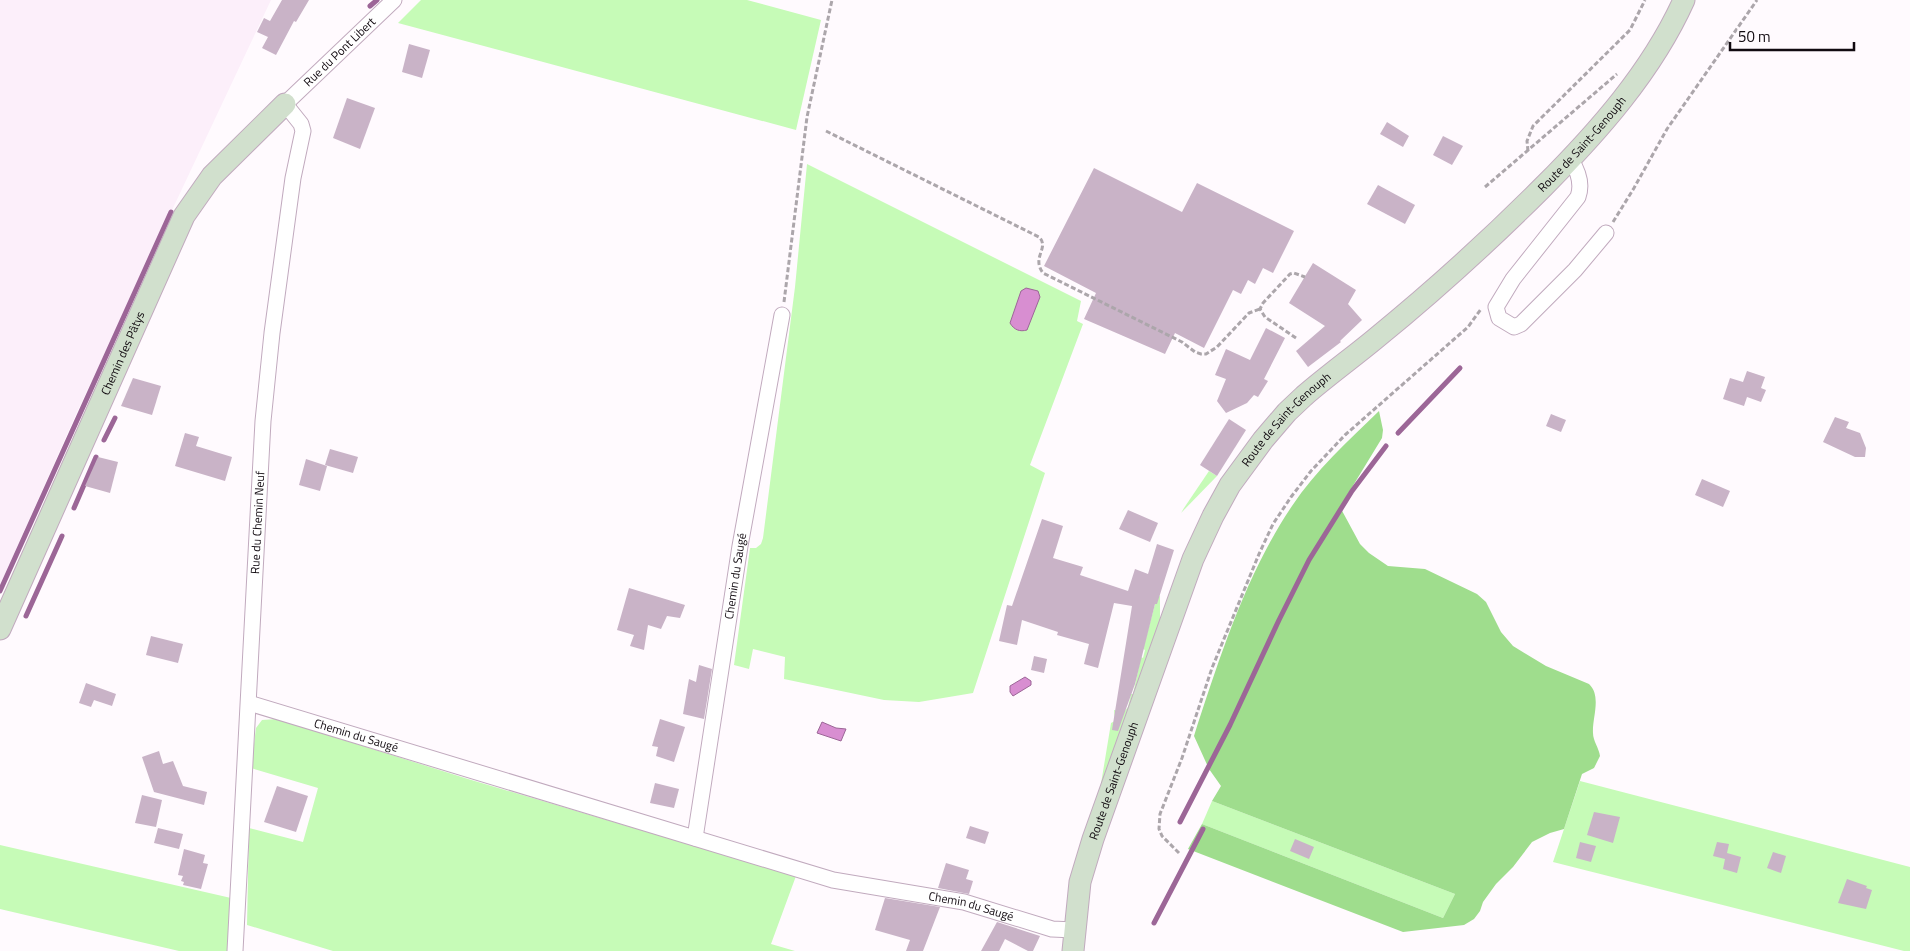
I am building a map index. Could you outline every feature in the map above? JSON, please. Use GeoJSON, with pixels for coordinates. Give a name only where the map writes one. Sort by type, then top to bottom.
{"type":"FeatureCollection","features":[{"type":"Feature","properties":{"kind":"street","name":"Rue du Pont Libert"},"geometry":{"type":"LineString","coordinates":[[285,104],[394,0]]}},
{"type":"Feature","properties":{"kind":"street","name":"Route de Saint-Genouph"},"geometry":{"type":"LineString","coordinates":[[1073,951],[1080,882],[1093,839],[1193,559],[1230,485],[1263,440],[1287,412],[1426,295],[1531,199],[1570,160],[1638,79],[1659,46],[1684,0]]}},
{"type":"Feature","properties":{"kind":"street","name":"Chemin des Pâtys"},"geometry":{"type":"LineString","coordinates":[[0,630],[184,216],[212,176],[285,104]]}},
{"type":"Feature","properties":{"kind":"street","name":"Rue du Chemin Neuf"},"geometry":{"type":"LineString","coordinates":[[235,951],[263,421],[272,332],[294,178],[303,131],[301,124],[285,104]]}},
{"type":"Feature","properties":{"kind":"street"},"geometry":{"type":"LineString","coordinates":[[1570,160],[1579,176],[1580,188],[1578,197],[1525,262],[1498,303],[1496,312],[1499,318],[1511,326],[1518,327],[1576,270],[1606,232]]}},
{"type":"Feature","properties":{"kind":"street","name":"Chemin du Saugé"},"geometry":{"type":"LineString","coordinates":[[695,838],[740,546],[782,315]]}},
{"type":"Feature","properties":{"kind":"street","name":"Chemin du Saugé"},"geometry":{"type":"LineString","coordinates":[[249,703],[833,880],[964,902],[1052,929],[1074,930]]}},
{"type":"Feature","properties":{"kind":"path"},"geometry":{"type":"LineString","coordinates":[[782,315],[807,117],[832,0]]}},
{"type":"Feature","properties":{"kind":"path"},"geometry":{"type":"LineString","coordinates":[[1528,151],[1528,140],[1533,126],[1630,30],[1645,0]]}},
{"type":"Feature","properties":{"kind":"path"},"geometry":{"type":"LineString","coordinates":[[1606,232],[1634,188],[1667,129],[1757,0]]}},
{"type":"Feature","properties":{"kind":"path"},"geometry":{"type":"LineString","coordinates":[[1485,187],[1623,69]]}},
{"type":"Feature","properties":{"kind":"path"},"geometry":{"type":"LineString","coordinates":[[826,131],[1039,236],[1043,240],[1044,245],[1038,267],[1043,273],[1182,342],[1195,352],[1206,354],[1212,350],[1249,313],[1260,308],[1290,274],[1294,273],[1305,277]]}},
{"type":"Feature","properties":{"kind":"path"},"geometry":{"type":"LineString","coordinates":[[1180,853],[1162,836],[1159,829],[1160,814],[1182,758],[1212,668],[1259,554],[1274,524],[1291,497],[1311,471],[1345,435],[1468,327],[1482,309],[1489,304],[1498,303]]}},
{"type":"Feature","properties":{"kind":"path"},"geometry":{"type":"LineString","coordinates":[[1260,308],[1265,316],[1296,338]]}},
{"type":"Feature","properties":{"kind":"shaded area"},"geometry":{"type":"Polygon","coordinates":[[[0,0],[271,0],[77,412],[0,585],[0,0]]]}},
{"type":"Feature","properties":{"kind":"shaded area"},"geometry":{"type":"Polygon","coordinates":[[[1026,288],[1038,291],[1040,297],[1027,330],[1020,331],[1015,329],[1010,323],[1021,291],[1026,288]]]}},
{"type":"Feature","properties":{"kind":"shaded area"},"geometry":{"type":"Polygon","coordinates":[[[1025,677],[1031,681],[1031,685],[1013,696],[1010,692],[1010,686],[1025,677]]]}},
{"type":"Feature","properties":{"kind":"shaded area"},"geometry":{"type":"Polygon","coordinates":[[[822,722],[836,728],[846,729],[841,741],[817,733],[822,722]]]}},
{"type":"Feature","properties":{"kind":"green space"},"geometry":{"type":"Polygon","coordinates":[[[421,0],[747,0],[821,20],[796,130],[398,23],[421,0]]]}},
{"type":"Feature","properties":{"kind":"green space"},"geometry":{"type":"Polygon","coordinates":[[[807,164],[1081,301],[1077,321],[1083,324],[1030,465],[1045,473],[973,693],[919,702],[884,700],[784,679],[785,657],[753,649],[749,669],[734,665],[750,548],[756,548],[761,544],[763,538],[795,287],[807,164]]]}},
{"type":"Feature","properties":{"kind":"green space"},"geometry":{"type":"Polygon","coordinates":[[[1379,411],[1383,430],[1382,438],[1340,507],[1360,544],[1369,553],[1388,566],[1425,569],[1477,594],[1486,602],[1501,632],[1513,646],[1546,666],[1589,684],[1593,689],[1596,701],[1593,733],[1600,756],[1594,768],[1582,774],[1564,829],[1550,833],[1532,842],[1513,867],[1496,884],[1474,919],[1464,925],[1403,932],[1188,849],[1202,824],[1443,918],[1455,894],[1212,801],[1221,786],[1209,769],[1194,736],[1213,677],[1247,588],[1276,532],[1311,480],[1379,411]]]}},
{"type":"Feature","properties":{"kind":"green space"},"geometry":{"type":"Polygon","coordinates":[[[1209,471],[1217,476],[1181,513],[1184,508],[1209,471]]]}},
{"type":"Feature","properties":{"kind":"green space"},"geometry":{"type":"Polygon","coordinates":[[[1160,595],[1160,622],[1097,808],[1111,723],[1115,721],[1114,710],[1124,712],[1128,707],[1131,694],[1133,694],[1141,657],[1143,658],[1145,650],[1143,649],[1155,604],[1160,595]]]}},
{"type":"Feature","properties":{"kind":"green space"},"geometry":{"type":"Polygon","coordinates":[[[277,719],[468,779],[796,876],[771,944],[795,951],[333,951],[247,925],[249,828],[303,842],[318,788],[251,768],[256,728],[262,720],[277,719]]]}},
{"type":"Feature","properties":{"kind":"green space"},"geometry":{"type":"Polygon","coordinates":[[[1580,781],[1910,867],[1910,951],[1553,862],[1580,781]]]}},
{"type":"Feature","properties":{"kind":"green space"},"geometry":{"type":"Polygon","coordinates":[[[1212,801],[1455,894],[1443,918],[1202,824],[1212,801]]]}},
{"type":"Feature","properties":{"kind":"green space"},"geometry":{"type":"Polygon","coordinates":[[[0,845],[231,898],[227,951],[179,951],[0,909],[0,845]]]}},
{"type":"Feature","properties":{"kind":"building"},"geometry":{"type":"Polygon","coordinates":[[[282,0],[309,0],[296,22],[294,21],[276,55],[262,48],[268,37],[257,32],[264,18],[270,21],[282,0]]]}},
{"type":"Feature","properties":{"kind":"building"},"geometry":{"type":"Polygon","coordinates":[[[409,44],[430,50],[422,78],[402,72],[409,44]]]}},
{"type":"Feature","properties":{"kind":"building"},"geometry":{"type":"Polygon","coordinates":[[[347,98],[375,108],[360,149],[333,138],[347,98]]]}},
{"type":"Feature","properties":{"kind":"building"},"geometry":{"type":"Polygon","coordinates":[[[1387,122],[1409,136],[1403,147],[1380,134],[1387,122]]]}},
{"type":"Feature","properties":{"kind":"building"},"geometry":{"type":"Polygon","coordinates":[[[1443,136],[1463,146],[1452,165],[1433,155],[1443,136]]]}},
{"type":"Feature","properties":{"kind":"building"},"geometry":{"type":"Polygon","coordinates":[[[1094,168],[1182,212],[1197,183],[1294,231],[1273,273],[1263,268],[1255,284],[1248,280],[1241,294],[1233,290],[1204,348],[1175,333],[1165,354],[1084,319],[1096,293],[1044,266],[1094,168]]]}},
{"type":"Feature","properties":{"kind":"building"},"geometry":{"type":"Polygon","coordinates":[[[1378,185],[1415,205],[1405,224],[1367,204],[1378,185]]]}},
{"type":"Feature","properties":{"kind":"building"},"geometry":{"type":"Polygon","coordinates":[[[1313,263],[1356,290],[1348,304],[1362,320],[1341,342],[1308,367],[1296,351],[1325,326],[1289,303],[1313,263]]]}},
{"type":"Feature","properties":{"kind":"building"},"geometry":{"type":"Polygon","coordinates":[[[1266,328],[1285,338],[1264,379],[1268,381],[1258,397],[1254,395],[1247,403],[1226,413],[1217,401],[1226,379],[1215,375],[1226,349],[1250,360],[1266,328]]]}},
{"type":"Feature","properties":{"kind":"building"},"geometry":{"type":"Polygon","coordinates":[[[1747,371],[1765,377],[1761,388],[1766,390],[1761,402],[1747,397],[1744,406],[1723,399],[1730,378],[1743,382],[1747,371]]]}},
{"type":"Feature","properties":{"kind":"building"},"geometry":{"type":"Polygon","coordinates":[[[133,378],[161,386],[152,415],[121,406],[133,378]]]}},
{"type":"Feature","properties":{"kind":"building"},"geometry":{"type":"Polygon","coordinates":[[[1551,414],[1566,420],[1561,432],[1546,426],[1551,414]]]}},
{"type":"Feature","properties":{"kind":"building"},"geometry":{"type":"Polygon","coordinates":[[[1835,417],[1849,422],[1846,428],[1860,433],[1866,448],[1865,457],[1855,457],[1823,442],[1835,417]]]}},
{"type":"Feature","properties":{"kind":"building"},"geometry":{"type":"Polygon","coordinates":[[[1229,419],[1246,430],[1217,476],[1200,465],[1229,419]]]}},
{"type":"Feature","properties":{"kind":"building"},"geometry":{"type":"Polygon","coordinates":[[[185,433],[199,437],[196,446],[232,457],[225,481],[175,466],[185,433]]]}},
{"type":"Feature","properties":{"kind":"building"},"geometry":{"type":"Polygon","coordinates":[[[330,449],[358,457],[353,473],[325,465],[330,449]]]}},
{"type":"Feature","properties":{"kind":"building"},"geometry":{"type":"Polygon","coordinates":[[[98,457],[118,462],[110,493],[85,486],[98,457]]]}},
{"type":"Feature","properties":{"kind":"building"},"geometry":{"type":"Polygon","coordinates":[[[306,459],[327,466],[320,491],[299,485],[306,459]]]}},
{"type":"Feature","properties":{"kind":"building"},"geometry":{"type":"Polygon","coordinates":[[[1702,479],[1730,491],[1723,507],[1695,495],[1702,479]]]}},
{"type":"Feature","properties":{"kind":"building"},"geometry":{"type":"Polygon","coordinates":[[[1128,510],[1158,523],[1150,542],[1119,529],[1128,510]]]}},
{"type":"Feature","properties":{"kind":"building"},"geometry":{"type":"Polygon","coordinates":[[[1042,519],[1063,526],[1053,558],[1083,567],[1080,575],[1128,591],[1135,569],[1148,574],[1157,544],[1174,550],[1157,604],[1155,604],[1135,684],[1118,731],[1112,730],[1132,606],[1114,603],[1098,668],[1084,664],[1089,644],[1057,635],[1058,632],[1022,620],[1017,645],[999,641],[1007,605],[1012,606],[1042,519]]]}},
{"type":"Feature","properties":{"kind":"building"},"geometry":{"type":"Polygon","coordinates":[[[629,588],[685,605],[680,618],[667,616],[661,629],[648,625],[644,650],[630,646],[634,635],[617,630],[629,588]]]}},
{"type":"Feature","properties":{"kind":"building"},"geometry":{"type":"Polygon","coordinates":[[[151,636],[183,644],[178,663],[146,655],[151,636]]]}},
{"type":"Feature","properties":{"kind":"building"},"geometry":{"type":"Polygon","coordinates":[[[1034,656],[1047,659],[1044,673],[1031,670],[1034,656]]]}},
{"type":"Feature","properties":{"kind":"building"},"geometry":{"type":"Polygon","coordinates":[[[699,665],[712,669],[704,719],[683,714],[689,679],[696,682],[699,665]]]}},
{"type":"Feature","properties":{"kind":"building"},"geometry":{"type":"Polygon","coordinates":[[[86,683],[116,694],[112,706],[94,700],[91,707],[79,703],[86,683]]]}},
{"type":"Feature","properties":{"kind":"building"},"geometry":{"type":"Polygon","coordinates":[[[660,719],[685,727],[674,762],[656,756],[658,747],[652,746],[660,719]]]}},
{"type":"Feature","properties":{"kind":"building"},"geometry":{"type":"Polygon","coordinates":[[[159,751],[163,764],[173,761],[183,786],[207,792],[204,805],[154,792],[142,757],[159,751]]]}},
{"type":"Feature","properties":{"kind":"building"},"geometry":{"type":"Polygon","coordinates":[[[655,783],[679,789],[674,808],[650,803],[655,783]]]}},
{"type":"Feature","properties":{"kind":"building"},"geometry":{"type":"Polygon","coordinates":[[[277,786],[308,796],[296,832],[264,822],[277,786]]]}},
{"type":"Feature","properties":{"kind":"building"},"geometry":{"type":"Polygon","coordinates":[[[142,795],[162,800],[156,827],[135,823],[142,795]]]}},
{"type":"Feature","properties":{"kind":"building"},"geometry":{"type":"Polygon","coordinates":[[[1594,812],[1620,817],[1613,843],[1587,835],[1594,812]]]}},
{"type":"Feature","properties":{"kind":"building"},"geometry":{"type":"Polygon","coordinates":[[[970,826],[989,832],[985,844],[966,838],[970,826]]]}},
{"type":"Feature","properties":{"kind":"building"},"geometry":{"type":"Polygon","coordinates":[[[158,828],[183,834],[179,849],[154,843],[158,828]]]}},
{"type":"Feature","properties":{"kind":"building"},"geometry":{"type":"Polygon","coordinates":[[[1295,839],[1314,847],[1309,859],[1290,851],[1295,839]]]}},
{"type":"Feature","properties":{"kind":"building"},"geometry":{"type":"Polygon","coordinates":[[[1580,842],[1596,846],[1591,862],[1576,858],[1580,842]]]}},
{"type":"Feature","properties":{"kind":"building"},"geometry":{"type":"Polygon","coordinates":[[[1717,842],[1729,844],[1727,853],[1741,857],[1737,873],[1723,869],[1725,859],[1713,856],[1717,842]]]}},
{"type":"Feature","properties":{"kind":"building"},"geometry":{"type":"Polygon","coordinates":[[[184,849],[205,855],[203,863],[208,864],[201,889],[183,885],[184,882],[181,881],[183,876],[178,875],[184,849]]]}},
{"type":"Feature","properties":{"kind":"building"},"geometry":{"type":"Polygon","coordinates":[[[1773,852],[1786,856],[1781,873],[1767,868],[1773,852]]]}},
{"type":"Feature","properties":{"kind":"building"},"geometry":{"type":"Polygon","coordinates":[[[946,863],[969,870],[966,879],[973,881],[969,894],[938,888],[946,863]]]}},
{"type":"Feature","properties":{"kind":"building"},"geometry":{"type":"Polygon","coordinates":[[[1847,879],[1867,886],[1866,888],[1872,890],[1866,909],[1838,903],[1847,879]]]}},
{"type":"Feature","properties":{"kind":"building"},"geometry":{"type":"Polygon","coordinates":[[[885,898],[940,907],[923,951],[906,951],[910,940],[875,930],[885,898]]]}},
{"type":"Feature","properties":{"kind":"building"},"geometry":{"type":"Polygon","coordinates":[[[997,922],[1040,936],[1033,951],[1028,951],[1005,939],[999,951],[981,951],[997,922]]]}},
{"type":"Feature","properties":{"kind":"waterway"},"geometry":{"type":"LineString","coordinates":[[370,6],[377,0]]}},
{"type":"Feature","properties":{"kind":"waterway"},"geometry":{"type":"LineString","coordinates":[[0,591],[171,212]]}},
{"type":"Feature","properties":{"kind":"waterway"},"geometry":{"type":"LineString","coordinates":[[1398,433],[1460,368]]}},
{"type":"Feature","properties":{"kind":"waterway"},"geometry":{"type":"LineString","coordinates":[[104,440],[115,418]]}},
{"type":"Feature","properties":{"kind":"waterway"},"geometry":{"type":"LineString","coordinates":[[1180,822],[1230,725],[1309,560],[1352,491],[1386,446]]}},
{"type":"Feature","properties":{"kind":"waterway"},"geometry":{"type":"LineString","coordinates":[[74,508],[96,457]]}},
{"type":"Feature","properties":{"kind":"waterway"},"geometry":{"type":"LineString","coordinates":[[26,616],[62,536]]}},
{"type":"Feature","properties":{"kind":"waterway"},"geometry":{"type":"LineString","coordinates":[[1154,923],[1203,829]]}}]}
